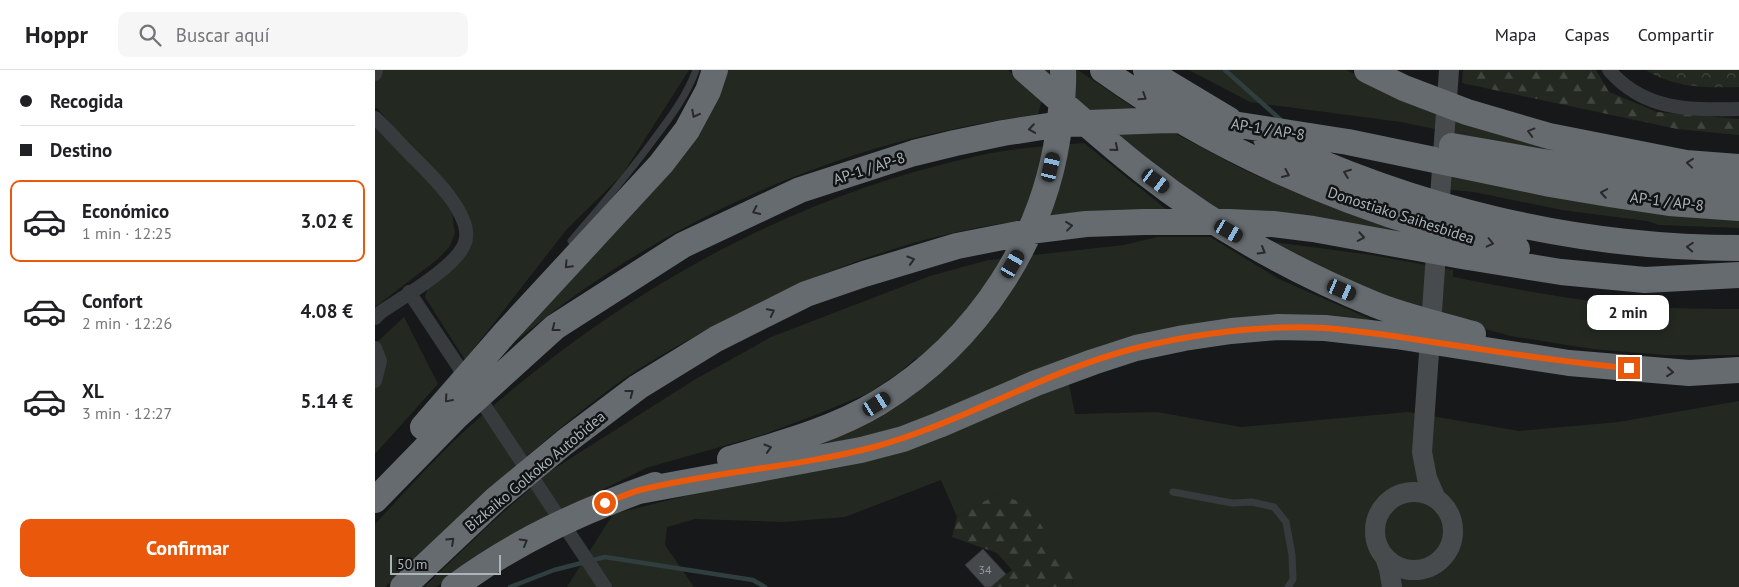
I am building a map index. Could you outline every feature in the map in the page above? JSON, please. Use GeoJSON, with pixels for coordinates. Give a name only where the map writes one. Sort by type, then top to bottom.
{"type":"FeatureCollection","features":[{"type":"Feature","properties":{"kind":"highway"},"geometry":{"type":"LineString","coordinates":[[379,495],[399,455],[505,333],[661,164],[687,130],[708,91],[715,70]]}},
{"type":"Feature","properties":{"kind":"highway"},"geometry":{"type":"LineString","coordinates":[[1025,70],[1143,171],[1183,201],[1278,260],[1324,283],[1378,306],[1569,363]]}},
{"type":"Feature","properties":{"kind":"highway"},"geometry":{"type":"LineString","coordinates":[[453,587],[498,556],[589,509],[715,464],[784,443],[845,420],[877,404],[907,384],[963,334],[1004,280],[1026,240],[1048,182],[1058,138],[1064,83],[1063,70]]}},
{"type":"Feature","properties":{"kind":"highway","name":"Donostiako Saihesbidea"},"geometry":{"type":"LineString","coordinates":[[1103,70],[1205,134],[1263,163],[1323,190],[1430,228],[1537,253],[1616,266],[1733,275]]}},
{"type":"Feature","properties":{"kind":"highway","name":"Donostiako Saihesbidea"},"geometry":{"type":"LineString","coordinates":[[1146,70],[1220,116],[1334,168],[1436,204],[1551,231],[1599,239],[1665,245],[1739,248]]}},
{"type":"Feature","properties":{"kind":"highway"},"geometry":{"type":"LineString","coordinates":[[1367,70],[1404,88],[1467,112],[1539,134],[1686,163],[1739,167]]}},
{"type":"Feature","properties":{"kind":"highway","name":"AP-1 / AP-8"},"geometry":{"type":"LineString","coordinates":[[379,495],[458,415],[555,327],[683,245],[800,190],[914,153],[1003,133],[1061,124],[1114,121],[1168,120],[1220,122],[1348,142],[1415,148],[1550,184],[1609,194],[1669,203],[1739,208]]}},
{"type":"Feature","properties":{"kind":"highway"},"geometry":{"type":"LineString","coordinates":[[1415,148],[1543,162],[1687,182],[1739,184]]}},
{"type":"Feature","properties":{"kind":"highway","name":"Bizkaiko Golkoko Autobidea"},"geometry":{"type":"LineString","coordinates":[[403,587],[496,499],[565,442],[638,387],[716,339],[807,294],[948,248],[998,237],[1086,224],[1229,222],[1273,224],[1313,229],[1561,272],[1645,280],[1733,275]]}},
{"type":"Feature","properties":{"kind":"highway"},"geometry":{"type":"LineString","coordinates":[[639,491],[811,460],[903,439],[1036,383],[1093,362],[1136,348],[1231,330],[1325,328],[1396,336],[1569,363],[1689,373],[1739,370]]}},
{"type":"Feature","properties":{"kind":"street"},"geometry":{"type":"LineString","coordinates":[[375,74],[376,70]]}},
{"type":"Feature","properties":{"kind":"street"},"geometry":{"type":"LineString","coordinates":[[1609,70],[1625,86],[1666,106],[1739,109]]}},
{"type":"Feature","properties":{"kind":"street"},"geometry":{"type":"LineString","coordinates":[[1436,499],[1427,478],[1422,452],[1448,74]]}},
{"type":"Feature","properties":{"kind":"street"},"geometry":{"type":"LineString","coordinates":[[375,118],[445,191],[461,214],[467,235],[464,246],[451,264],[409,292],[375,318]]}},
{"type":"Feature","properties":{"kind":"street"},"geometry":{"type":"LineString","coordinates":[[409,292],[605,587]]}},
{"type":"Feature","properties":{"kind":"street"},"geometry":{"type":"LineString","coordinates":[[375,348],[380,361],[375,381]]}},
{"type":"Feature","properties":{"kind":"street"},"geometry":{"type":"LineString","coordinates":[[1392,587],[1385,557],[1376,542],[1374,530],[1376,518],[1382,507],[1399,492],[1412,475],[1422,452]]}},
{"type":"Feature","properties":{"kind":"street"},"geometry":{"type":"LineString","coordinates":[[1391,499],[1401,493],[1413,491],[1425,493],[1445,507],[1451,518],[1453,530],[1451,542],[1446,553],[1438,562],[1427,568],[1406,587]]}},
{"type":"Feature","properties":{"kind":"street"},"geometry":{"type":"LineString","coordinates":[[1385,557],[1397,567],[1407,570],[1427,568]]}},
{"type":"Feature","properties":{"kind":"lane"},"geometry":{"type":"LineString","coordinates":[[571,241],[625,178],[665,124],[692,82],[696,70]]}},
{"type":"Feature","properties":{"kind":"lane"},"geometry":{"type":"LineString","coordinates":[[1173,492],[1232,503],[1252,502],[1274,507],[1286,522],[1293,555],[1293,579],[1288,587]]}},
{"type":"Feature","properties":{"kind":"green space"},"geometry":{"type":"Polygon","coordinates":[[[375,70],[689,70],[622,175],[567,229],[465,360],[425,297],[429,283],[468,249],[458,200],[375,108],[375,70]]]}},
{"type":"Feature","properties":{"kind":"green space"},"geometry":{"type":"Polygon","coordinates":[[[728,70],[1008,70],[1042,100],[1038,114],[971,125],[902,141],[809,171],[764,189],[676,232],[634,257],[573,297],[514,342],[720,94],[728,70]]]}},
{"type":"Feature","properties":{"kind":"green space"},"geometry":{"type":"Polygon","coordinates":[[[1035,70],[1078,70],[1159,125],[1246,171],[1305,197],[1409,235],[1210,212],[1035,70]]]}},
{"type":"Feature","properties":{"kind":"green space"},"geometry":{"type":"Polygon","coordinates":[[[1189,70],[1346,70],[1387,89],[1631,163],[1501,143],[1401,122],[1250,102],[1189,70]]]}},
{"type":"Feature","properties":{"kind":"green space"},"geometry":{"type":"Polygon","coordinates":[[[1463,70],[1596,70],[1609,92],[1657,112],[1739,119],[1739,135],[1677,129],[1462,83],[1463,70]]]}},
{"type":"Feature","properties":{"kind":"green space"},"geometry":{"type":"Polygon","coordinates":[[[1646,70],[1739,70],[1739,87],[1703,87],[1679,84],[1646,70]]]}},
{"type":"Feature","properties":{"kind":"green space"},"geometry":{"type":"Polygon","coordinates":[[[375,124],[433,185],[452,213],[455,233],[450,246],[438,259],[375,307],[375,124]]]}},
{"type":"Feature","properties":{"kind":"green space"},"geometry":{"type":"Polygon","coordinates":[[[1084,143],[1166,209],[1059,215],[979,227],[890,250],[827,273],[765,300],[673,349],[618,383],[587,406],[528,456],[470,507],[385,587],[375,587],[375,524],[433,462],[470,426],[584,334],[644,294],[706,258],[771,225],[837,197],[906,174],[990,153],[1084,143]]]}},
{"type":"Feature","properties":{"kind":"green space"},"geometry":{"type":"Polygon","coordinates":[[[1446,173],[1739,218],[1739,228],[1659,225],[1647,221],[1562,210],[1474,192],[1443,189],[1446,173]]]}},
{"type":"Feature","properties":{"kind":"green space"},"geometry":{"type":"Polygon","coordinates":[[[1157,237],[1210,237],[1279,279],[1382,324],[1262,317],[910,425],[797,453],[934,372],[916,358],[900,372],[869,393],[813,416],[762,435],[646,468],[532,525],[493,548],[436,587],[424,587],[488,526],[549,472],[694,380],[771,337],[930,276],[988,260],[1124,245],[1157,237]]]}},
{"type":"Feature","properties":{"kind":"green space"},"geometry":{"type":"Polygon","coordinates":[[[1259,240],[1372,255],[1453,270],[1453,277],[1569,298],[1641,306],[1739,309],[1739,355],[1665,355],[1592,349],[1511,336],[1433,315],[1387,300],[1259,240]]]}},
{"type":"Feature","properties":{"kind":"green space"},"geometry":{"type":"Polygon","coordinates":[[[404,317],[438,384],[375,454],[376,343],[404,317]]]}},
{"type":"Feature","properties":{"kind":"green space"},"geometry":{"type":"Polygon","coordinates":[[[1069,384],[1075,414],[1157,412],[1241,427],[1408,412],[1519,431],[1618,422],[1739,401],[1739,587],[1072,587],[1073,577],[999,493],[957,517],[941,480],[845,517],[783,522],[695,519],[667,527],[665,545],[694,587],[567,587],[613,514],[718,488],[1069,384]]]}},
{"type":"Feature","properties":{"kind":"green space"},"geometry":{"type":"Polygon","coordinates":[[[999,493],[1030,507],[1073,577],[1072,587],[989,587],[1012,570],[997,553],[952,537],[957,517],[999,493]]]}},
{"type":"Feature","properties":{"kind":"building"},"geometry":{"type":"Polygon","coordinates":[[[983,549],[1006,574],[991,587],[985,587],[965,565],[983,549]]]}},
{"type":"Feature","properties":{"kind":"waterway"},"geometry":{"type":"LineString","coordinates":[[1225,70],[1282,121]]}},
{"type":"Feature","properties":{"kind":"waterway"},"geometry":{"type":"LineString","coordinates":[[510,587],[554,570],[605,557],[753,580],[765,587]]}},
{"type":"Feature","properties":{"kind":"route"},"geometry":{"type":"LineString","coordinates":[[605,503],[639,491],[811,460],[903,439],[1036,383],[1093,362],[1136,348],[1231,330],[1325,328],[1396,336],[1569,363],[1629,368]]}}]}
